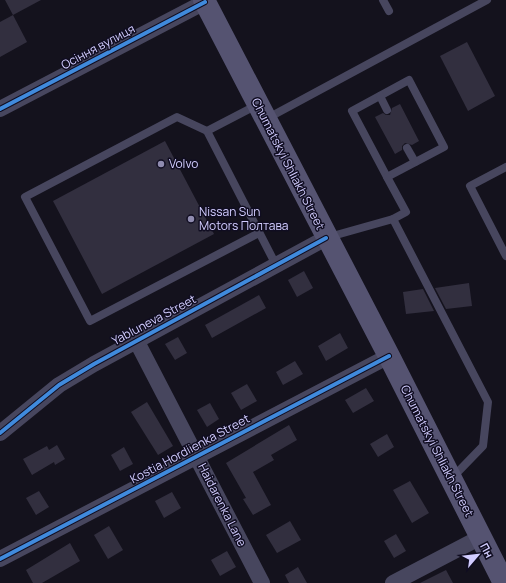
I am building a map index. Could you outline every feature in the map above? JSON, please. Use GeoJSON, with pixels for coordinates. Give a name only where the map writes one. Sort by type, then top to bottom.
{"type":"FeatureCollection","features":[{"type":"Feature","properties":{"kind":"main road","name":"Chumatskyi Shliakh Street"},"geometry":{"type":"LineString","coordinates":[[205,1],[326,238],[389,356],[504,583]]}},
{"type":"Feature","properties":{"kind":"street","name":"Осіння вулиця"},"geometry":{"type":"LineString","coordinates":[[0,109],[205,1]]}},
{"type":"Feature","properties":{"kind":"street","name":"Yabluneva Street"},"geometry":{"type":"LineString","coordinates":[[0,433],[59,386],[94,364],[138,342],[326,238]]}},
{"type":"Feature","properties":{"kind":"street","name":"Haidarenka Lane"},"geometry":{"type":"LineString","coordinates":[[138,342],[262,583]]}},
{"type":"Feature","properties":{"kind":"street","name":"Kostia Hordiienka Street"},"geometry":{"type":"LineString","coordinates":[[0,559],[389,356]]}},
{"type":"Feature","properties":{"kind":"street"},"geometry":{"type":"LineString","coordinates":[[392,583],[481,537]]}},
{"type":"Feature","properties":{"kind":"lane"},"geometry":{"type":"LineString","coordinates":[[383,0],[389,11]]}},
{"type":"Feature","properties":{"kind":"lane"},"geometry":{"type":"LineString","coordinates":[[207,131],[262,112],[487,0]]}},
{"type":"Feature","properties":{"kind":"lane"},"geometry":{"type":"LineString","coordinates":[[326,238],[393,219],[406,212],[387,177],[352,111],[409,80],[444,147],[387,177]]}},
{"type":"Feature","properties":{"kind":"lane"},"geometry":{"type":"LineString","coordinates":[[380,96],[387,110]]}},
{"type":"Feature","properties":{"kind":"lane"},"geometry":{"type":"LineString","coordinates":[[259,233],[90,321],[25,197],[177,117],[207,131],[276,265]]}},
{"type":"Feature","properties":{"kind":"lane"},"geometry":{"type":"LineString","coordinates":[[407,148],[415,162]]}},
{"type":"Feature","properties":{"kind":"lane"},"geometry":{"type":"LineString","coordinates":[[506,167],[470,186],[506,256]]}},
{"type":"Feature","properties":{"kind":"lane"},"geometry":{"type":"LineString","coordinates":[[393,219],[488,402],[483,446],[452,479]]}},
{"type":"Feature","properties":{"kind":"building"},"geometry":{"type":"Polygon","coordinates":[[[5,0],[41,0],[13,15],[5,0]]]}},
{"type":"Feature","properties":{"kind":"building"},"geometry":{"type":"Polygon","coordinates":[[[13,15],[27,42],[0,57],[0,22],[13,15]]]}},
{"type":"Feature","properties":{"kind":"building"},"geometry":{"type":"Polygon","coordinates":[[[467,42],[495,96],[468,111],[440,56],[467,42]]]}},
{"type":"Feature","properties":{"kind":"building"},"geometry":{"type":"Polygon","coordinates":[[[400,104],[419,141],[412,145],[405,143],[402,146],[402,150],[395,154],[375,117],[383,113],[390,115],[392,108],[400,104]]]}},
{"type":"Feature","properties":{"kind":"building"},"geometry":{"type":"Polygon","coordinates":[[[165,141],[214,234],[102,294],[53,201],[165,141]]]}},
{"type":"Feature","properties":{"kind":"building"},"geometry":{"type":"Polygon","coordinates":[[[304,271],[313,288],[297,297],[288,280],[304,271]]]}},
{"type":"Feature","properties":{"kind":"building"},"geometry":{"type":"Polygon","coordinates":[[[469,283],[472,306],[446,309],[435,288],[469,283]]]}},
{"type":"Feature","properties":{"kind":"building"},"geometry":{"type":"Polygon","coordinates":[[[423,289],[434,311],[406,314],[403,292],[423,289]]]}},
{"type":"Feature","properties":{"kind":"building"},"geometry":{"type":"Polygon","coordinates":[[[259,295],[266,308],[212,338],[205,325],[259,295]]]}},
{"type":"Feature","properties":{"kind":"building"},"geometry":{"type":"Polygon","coordinates":[[[340,333],[348,348],[326,361],[318,346],[340,333]]]}},
{"type":"Feature","properties":{"kind":"building"},"geometry":{"type":"Polygon","coordinates":[[[178,337],[187,353],[175,360],[165,344],[178,337]]]}},
{"type":"Feature","properties":{"kind":"building"},"geometry":{"type":"Polygon","coordinates":[[[295,361],[303,374],[283,385],[276,372],[295,361]]]}},
{"type":"Feature","properties":{"kind":"building"},"geometry":{"type":"Polygon","coordinates":[[[247,384],[257,401],[241,410],[231,393],[247,384]]]}},
{"type":"Feature","properties":{"kind":"building"},"geometry":{"type":"Polygon","coordinates":[[[366,388],[374,401],[353,413],[345,400],[366,388]]]}},
{"type":"Feature","properties":{"kind":"building"},"geometry":{"type":"Polygon","coordinates":[[[147,402],[173,446],[158,455],[131,412],[147,402]]]}},
{"type":"Feature","properties":{"kind":"building"},"geometry":{"type":"Polygon","coordinates":[[[210,403],[219,419],[207,427],[197,410],[210,403]]]}},
{"type":"Feature","properties":{"kind":"building"},"geometry":{"type":"Polygon","coordinates":[[[289,425],[297,440],[271,455],[274,460],[253,472],[271,505],[253,515],[243,499],[246,498],[226,463],[289,425]]]}},
{"type":"Feature","properties":{"kind":"building"},"geometry":{"type":"Polygon","coordinates":[[[387,434],[394,447],[378,457],[370,444],[387,434]]]}},
{"type":"Feature","properties":{"kind":"building"},"geometry":{"type":"Polygon","coordinates":[[[57,445],[65,459],[55,465],[54,462],[32,475],[23,459],[47,446],[49,450],[57,445]]]}},
{"type":"Feature","properties":{"kind":"building"},"geometry":{"type":"Polygon","coordinates":[[[124,447],[133,464],[120,471],[111,455],[124,447]]]}},
{"type":"Feature","properties":{"kind":"building"},"geometry":{"type":"Polygon","coordinates":[[[410,481],[429,513],[412,523],[393,490],[410,481]]]}},
{"type":"Feature","properties":{"kind":"building"},"geometry":{"type":"Polygon","coordinates":[[[39,491],[49,507],[36,515],[26,498],[39,491]]]}},
{"type":"Feature","properties":{"kind":"building"},"geometry":{"type":"Polygon","coordinates":[[[172,492],[181,508],[164,518],[155,501],[172,492]]]}},
{"type":"Feature","properties":{"kind":"building"},"geometry":{"type":"Polygon","coordinates":[[[290,521],[301,540],[277,553],[266,535],[290,521]]]}},
{"type":"Feature","properties":{"kind":"building"},"geometry":{"type":"Polygon","coordinates":[[[109,526],[123,550],[108,559],[94,535],[109,526]]]}},
{"type":"Feature","properties":{"kind":"building"},"geometry":{"type":"Polygon","coordinates":[[[396,534],[406,551],[394,558],[384,541],[396,534]]]}},
{"type":"Feature","properties":{"kind":"building"},"geometry":{"type":"Polygon","coordinates":[[[70,543],[80,561],[42,583],[33,583],[26,570],[70,543]]]}},
{"type":"Feature","properties":{"kind":"building"},"geometry":{"type":"Polygon","coordinates":[[[227,551],[236,567],[220,576],[211,560],[227,551]]]}},
{"type":"Feature","properties":{"kind":"building"},"geometry":{"type":"Polygon","coordinates":[[[298,567],[307,583],[289,583],[285,575],[298,567]]]}},
{"type":"Feature","properties":{"kind":"building"},"geometry":{"type":"Polygon","coordinates":[[[446,570],[453,583],[420,583],[446,570]]]}},
{"type":"Feature","properties":{"kind":"cycle path"},"geometry":{"type":"LineString","coordinates":[[0,109],[205,2]]}},
{"type":"Feature","properties":{"kind":"cycle path"},"geometry":{"type":"LineString","coordinates":[[0,433],[59,385],[94,364],[326,238]]}},
{"type":"Feature","properties":{"kind":"cycle path"},"geometry":{"type":"LineString","coordinates":[[0,559],[389,356]]}},
{"type":"Feature","properties":{"kind":"place","name":"Volvo"},"geometry":{"type":"Point","coordinates":[161,164]}},
{"type":"Feature","properties":{"kind":"place","name":"Nissan Sun Motors Полтава"},"geometry":{"type":"Point","coordinates":[191,219]}}]}
